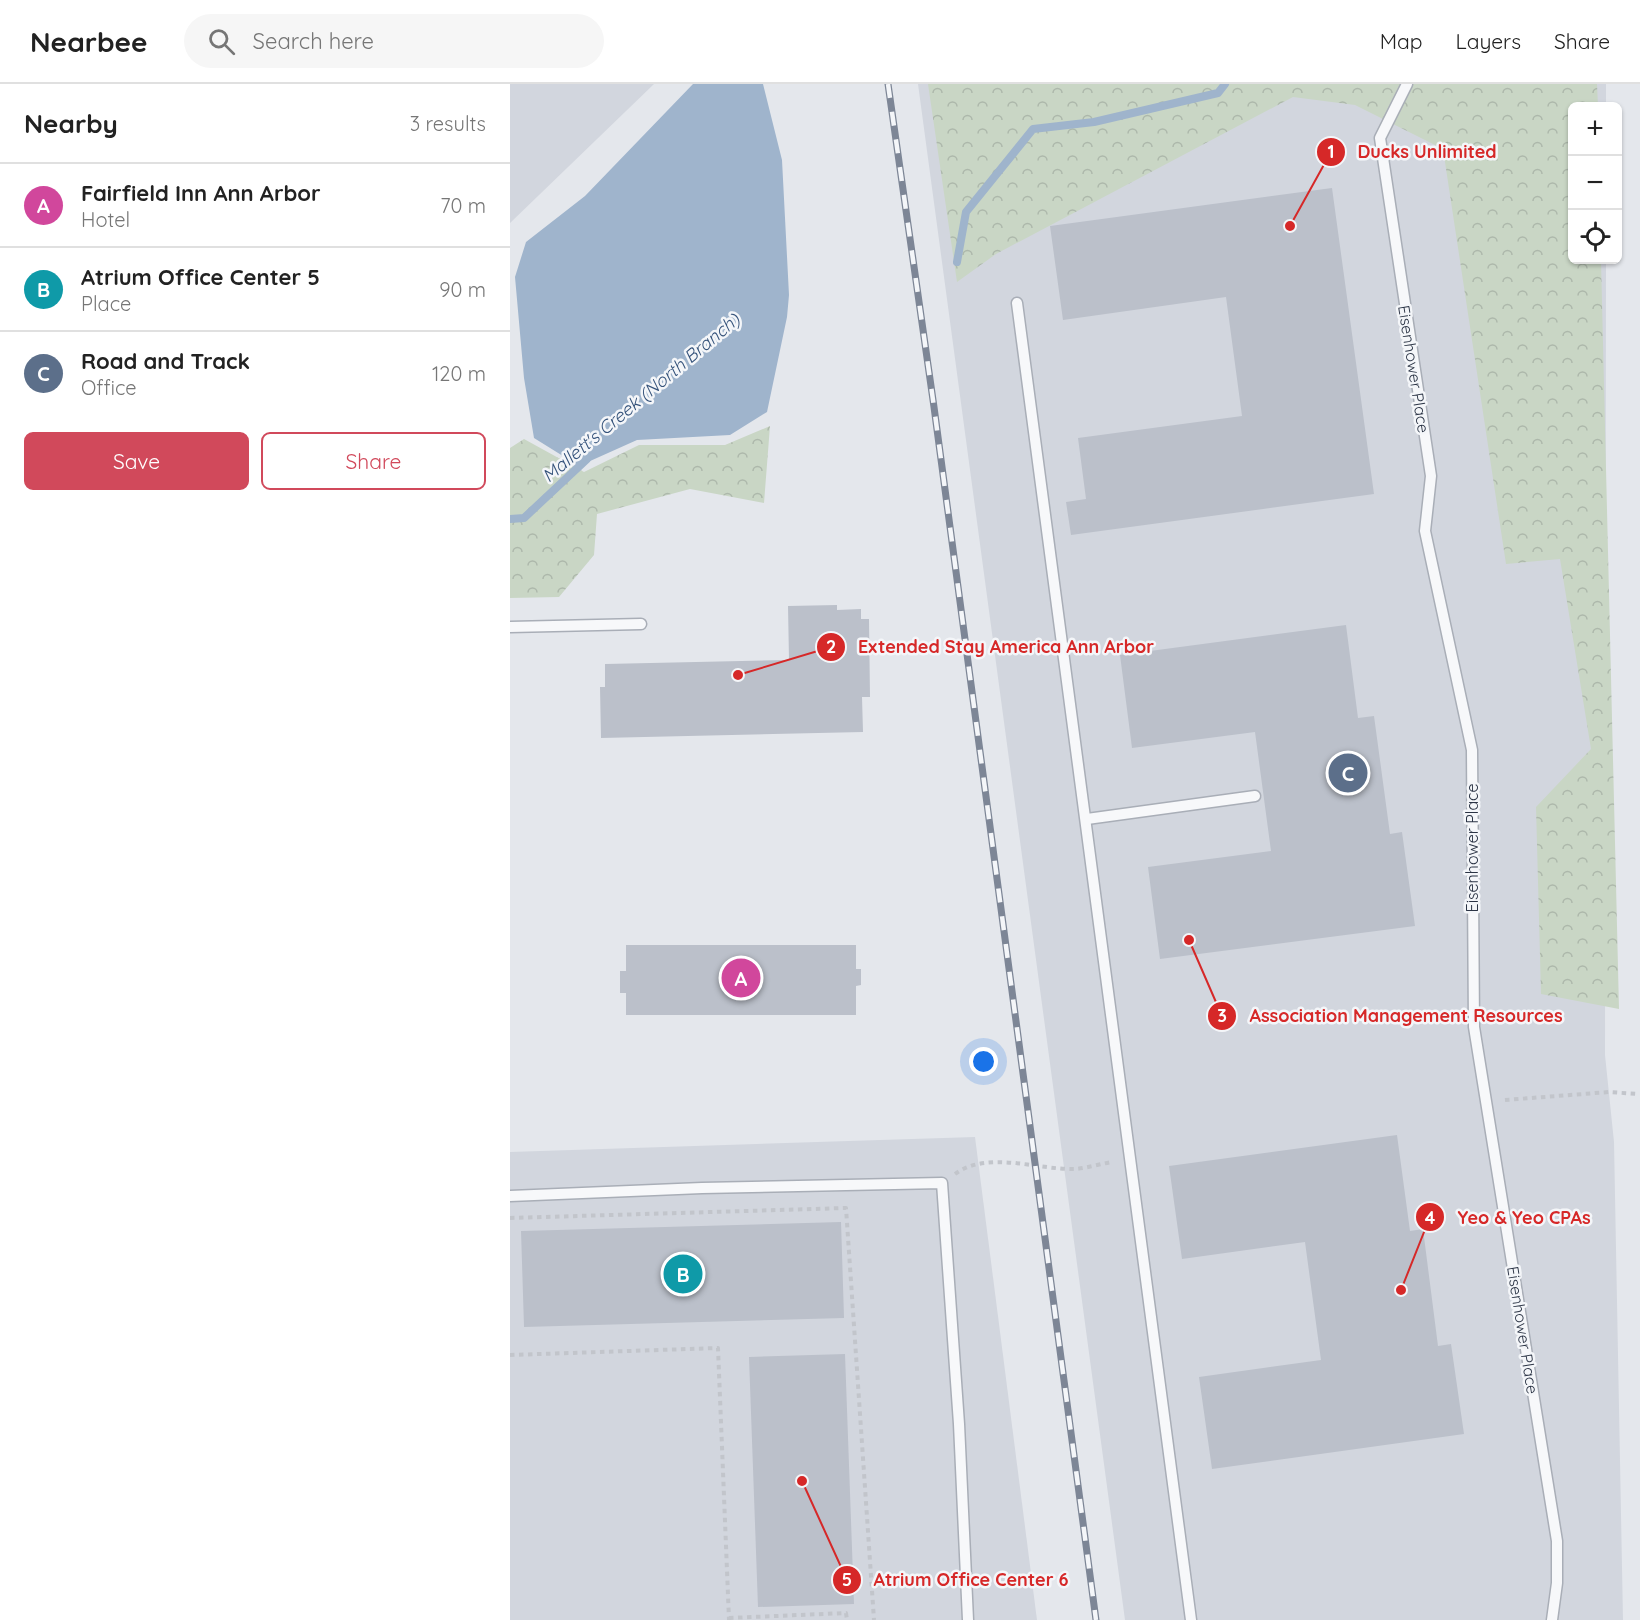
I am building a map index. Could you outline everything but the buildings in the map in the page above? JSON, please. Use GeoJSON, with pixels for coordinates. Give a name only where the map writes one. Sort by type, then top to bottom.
{"type":"FeatureCollection","features":[{"type":"Feature","properties":{"kind":"lane","name":"Eisenhower Place"},"geometry":{"type":"LineString","coordinates":[[1407,84],[1380,138],[1431,476],[1425,531],[1472,750],[1474,1027],[1557,1541],[1557,1583],[1552,1620]]}},
{"type":"Feature","properties":{"kind":"lane"},"geometry":{"type":"LineString","coordinates":[[1017,303],[1087,819],[1191,1620]]}},
{"type":"Feature","properties":{"kind":"lane"},"geometry":{"type":"LineString","coordinates":[[510,627],[641,624]]}},
{"type":"Feature","properties":{"kind":"lane"},"geometry":{"type":"LineString","coordinates":[[1087,819],[1255,796]]}},
{"type":"Feature","properties":{"kind":"lane"},"geometry":{"type":"LineString","coordinates":[[510,1196],[702,1188],[942,1183],[959,1424],[968,1620]]}},
{"type":"Feature","properties":{"kind":"path"},"geometry":{"type":"LineString","coordinates":[[1486,1100],[1609,1092],[1638,1094]]}},
{"type":"Feature","properties":{"kind":"path"},"geometry":{"type":"LineString","coordinates":[[942,1183],[965,1166],[1005,1162],[1075,1169],[1131,1158]]}},
{"type":"Feature","properties":{"kind":"path"},"geometry":{"type":"LineString","coordinates":[[510,1218],[846,1208],[874,1620]]}},
{"type":"Feature","properties":{"kind":"path"},"geometry":{"type":"LineString","coordinates":[[510,1356],[718,1348],[729,1619],[846,1613],[847,1620]]}},
{"type":"Feature","properties":{"kind":"shaded area"},"geometry":{"type":"Polygon","coordinates":[[[510,84],[654,84],[510,223],[510,84]]]}},
{"type":"Feature","properties":{"kind":"shaded area"},"geometry":{"type":"Polygon","coordinates":[[[918,84],[1606,84],[1606,102],[1568,102],[1568,264],[1606,264],[1605,1055],[1614,1142],[1623,1620],[1125,1620],[918,84]]]}},
{"type":"Feature","properties":{"kind":"shaded area"},"geometry":{"type":"Polygon","coordinates":[[[975,1137],[1037,1620],[510,1620],[510,1152],[975,1137]]]}},
{"type":"Feature","properties":{"kind":"green space"},"geometry":{"type":"Polygon","coordinates":[[[928,84],[1597,84],[1598,102],[1568,102],[1568,264],[1601,264],[1619,1009],[1541,994],[1536,807],[1591,749],[1560,559],[1506,564],[1443,149],[1355,105],[1293,97],[996,254],[957,282],[928,84]]]}},
{"type":"Feature","properties":{"kind":"green space"},"geometry":{"type":"Polygon","coordinates":[[[770,426],[764,503],[690,489],[597,514],[594,555],[559,597],[510,598],[510,448],[524,439],[584,472],[639,445],[725,445],[770,426]]]}},
{"type":"Feature","properties":{"kind":"water"},"geometry":{"type":"Polygon","coordinates":[[[693,84],[763,84],[782,160],[789,295],[787,317],[767,412],[730,435],[637,440],[579,466],[534,438],[524,378],[515,277],[526,242],[585,196],[693,84]]]}},
{"type":"Feature","properties":{"kind":"waterway","name":"Mallett's Creek (North Branch)"},"geometry":{"type":"LineString","coordinates":[[957,262],[966,212],[1033,129],[1094,122],[1218,93],[1225,84]]}},
{"type":"Feature","properties":{"kind":"waterway","name":"Mallett's Creek (North Branch)"},"geometry":{"type":"LineString","coordinates":[[510,519],[524,518],[587,459]]}},
{"type":"Feature","properties":{"kind":"railway"},"geometry":{"type":"LineString","coordinates":[[888,84],[934,407],[1096,1620]]}},
{"type":"Feature","properties":{"kind":"place","name":"Ducks Unlimited"},"geometry":{"type":"Point","coordinates":[1290,226]}},
{"type":"Feature","properties":{"kind":"place","name":"Extended Stay America Ann Arbor"},"geometry":{"type":"Point","coordinates":[738,675]}},
{"type":"Feature","properties":{"kind":"place","name":"Road and Track"},"geometry":{"type":"Point","coordinates":[1348,773]}},
{"type":"Feature","properties":{"kind":"place","name":"Association Management Resources"},"geometry":{"type":"Point","coordinates":[1189,940]}},
{"type":"Feature","properties":{"kind":"place","name":"Fairfield Inn Ann Arbor"},"geometry":{"type":"Point","coordinates":[741,978]}},
{"type":"Feature","properties":{"kind":"place","name":"Atrium Office Center 5"},"geometry":{"type":"Point","coordinates":[683,1274]}},
{"type":"Feature","properties":{"kind":"place","name":"Yeo & Yeo CPAs"},"geometry":{"type":"Point","coordinates":[1401,1290]}},
{"type":"Feature","properties":{"kind":"place","name":"Atrium Office Center 6"},"geometry":{"type":"Point","coordinates":[802,1481]}}]}
